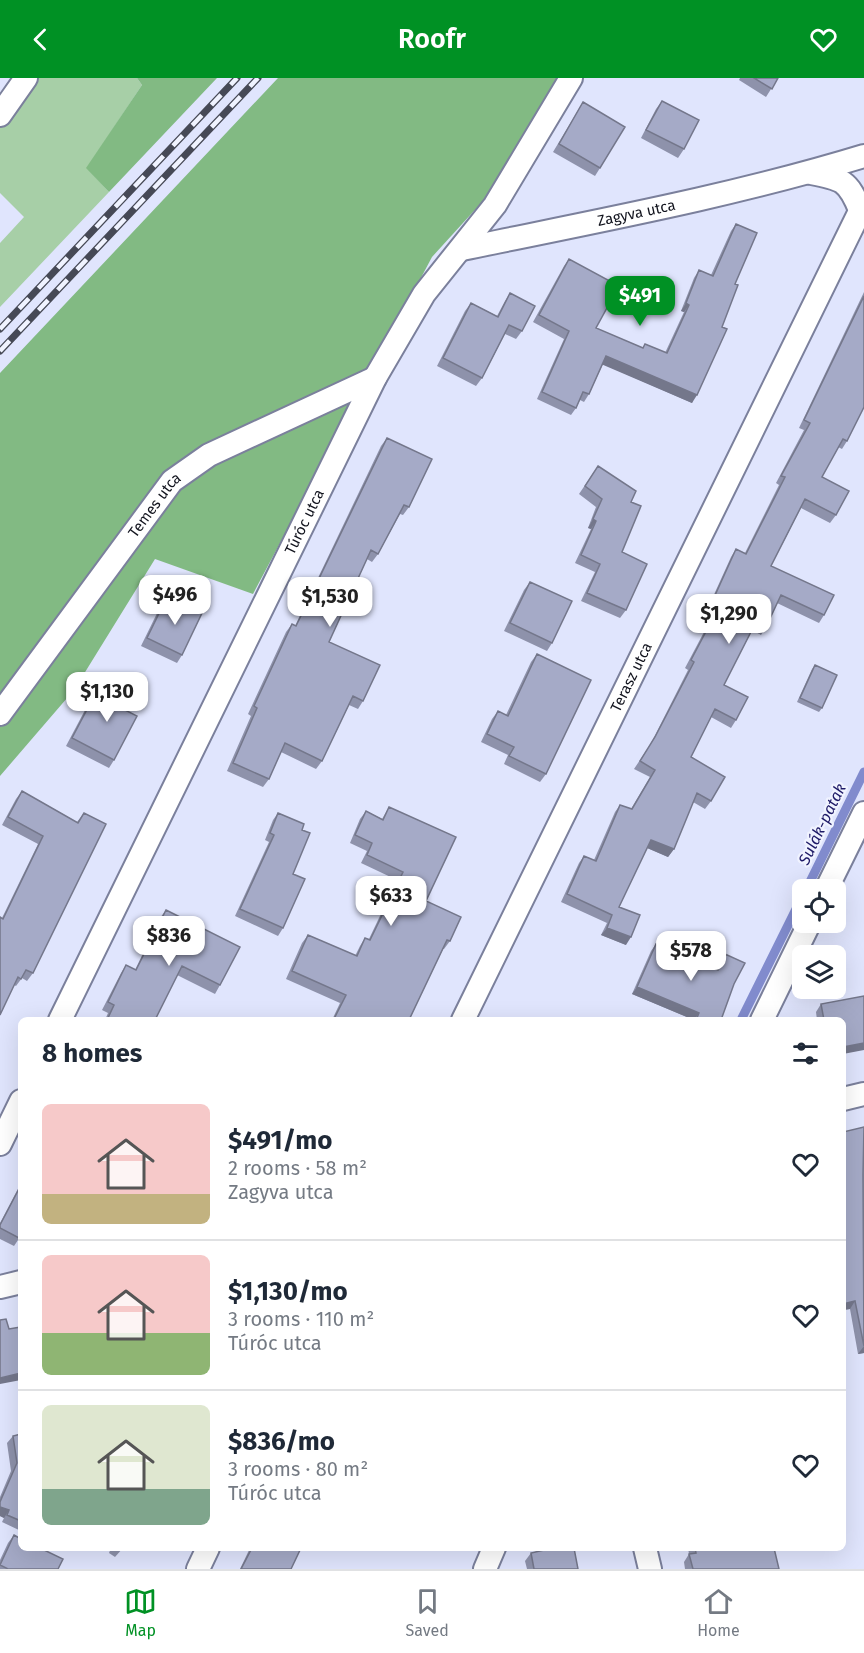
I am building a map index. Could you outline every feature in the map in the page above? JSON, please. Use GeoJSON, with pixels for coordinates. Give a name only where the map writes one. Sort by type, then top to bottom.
{"type":"FeatureCollection","features":[{"type":"Feature","properties":{"kind":"street"},"geometry":{"type":"LineString","coordinates":[[0,115],[26,78]]}},
{"type":"Feature","properties":{"kind":"street","name":"Túróc utca"},"geometry":{"type":"LineString","coordinates":[[61,1017],[375,378],[424,294],[495,205],[571,78]]}},
{"type":"Feature","properties":{"kind":"street","name":"Zagyva utca"},"geometry":{"type":"LineString","coordinates":[[462,249],[664,207],[810,172],[864,156]]}},
{"type":"Feature","properties":{"kind":"street","name":"Zagyva utca"},"geometry":{"type":"LineString","coordinates":[[810,172],[839,178],[851,189],[862,207]]}},
{"type":"Feature","properties":{"kind":"street","name":"Terasz utca"},"geometry":{"type":"LineString","coordinates":[[464,1017],[862,207]]}},
{"type":"Feature","properties":{"kind":"street","name":"Temes utca"},"geometry":{"type":"LineString","coordinates":[[0,714],[172,481],[209,455],[375,378]]}},
{"type":"Feature","properties":{"kind":"street"},"geometry":{"type":"LineString","coordinates":[[831,879],[864,813]]}},
{"type":"Feature","properties":{"kind":"street"},"geometry":{"type":"LineString","coordinates":[[763,1017],[805,933]]}},
{"type":"Feature","properties":{"kind":"street"},"geometry":{"type":"LineString","coordinates":[[846,1098],[864,1094]]}},
{"type":"Feature","properties":{"kind":"street"},"geometry":{"type":"LineString","coordinates":[[0,1144],[18,1107]]}},
{"type":"Feature","properties":{"kind":"street"},"geometry":{"type":"LineString","coordinates":[[0,1287],[18,1283]]}},
{"type":"Feature","properties":{"kind":"street"},"geometry":{"type":"LineString","coordinates":[[198,1569],[207,1551]]}},
{"type":"Feature","properties":{"kind":"street"},"geometry":{"type":"LineString","coordinates":[[485,1569],[494,1551]]}},
{"type":"Feature","properties":{"kind":"street"},"geometry":{"type":"LineString","coordinates":[[646,1551],[650,1569]]}},
{"type":"Feature","properties":{"kind":"green space"},"geometry":{"type":"Polygon","coordinates":[[[34,78],[137,78],[142,85],[87,168],[109,192],[0,307],[0,243],[24,217],[0,193],[0,127],[18,106],[34,78]]]}},
{"type":"Feature","properties":{"kind":"green space"},"geometry":{"type":"Polygon","coordinates":[[[137,78],[217,78],[109,192],[86,168],[142,85],[137,78]]]}},
{"type":"Feature","properties":{"kind":"green space"},"geometry":{"type":"Polygon","coordinates":[[[278,78],[558,78],[483,201],[432,257],[253,594],[155,559],[74,690],[0,776],[0,373],[278,78]]]}},
{"type":"Feature","properties":{"kind":"building"},"geometry":{"type":"Polygon","coordinates":[[[754,78],[778,78],[772,89],[754,78]]]}},
{"type":"Feature","properties":{"kind":"building"},"geometry":{"type":"Polygon","coordinates":[[[662,101],[699,120],[684,149],[646,130],[662,101]]]}},
{"type":"Feature","properties":{"kind":"building"},"geometry":{"type":"Polygon","coordinates":[[[583,102],[625,127],[600,168],[559,144],[583,102]]]}},
{"type":"Feature","properties":{"kind":"building"},"geometry":{"type":"Polygon","coordinates":[[[736,224],[757,233],[735,284],[738,285],[722,327],[727,329],[697,395],[606,356],[589,394],[583,392],[576,408],[542,392],[569,331],[539,315],[569,259],[619,286],[596,328],[643,348],[645,344],[667,353],[689,305],[686,303],[699,270],[713,276],[736,224]]]}},
{"type":"Feature","properties":{"kind":"building"},"geometry":{"type":"Polygon","coordinates":[[[510,293],[535,306],[522,331],[509,325],[482,378],[443,358],[471,303],[498,317],[510,293]]]}},
{"type":"Feature","properties":{"kind":"building"},"geometry":{"type":"Polygon","coordinates":[[[864,296],[864,407],[847,441],[843,439],[822,477],[849,491],[836,515],[805,499],[771,566],[834,595],[824,615],[781,595],[766,627],[756,622],[724,685],[748,697],[736,720],[715,709],[691,757],[725,777],[711,801],[697,793],[674,849],[651,840],[619,907],[640,915],[631,937],[607,928],[612,915],[567,894],[584,856],[596,861],[620,805],[632,809],[655,770],[640,761],[694,662],[691,660],[720,605],[712,602],[736,549],[746,554],[785,477],[781,476],[810,423],[804,420],[864,296]]]}},
{"type":"Feature","properties":{"kind":"building"},"geometry":{"type":"Polygon","coordinates":[[[387,438],[432,459],[409,507],[404,505],[378,554],[371,550],[329,642],[380,665],[363,701],[353,696],[322,761],[285,743],[269,779],[233,763],[257,708],[254,706],[292,624],[296,626],[387,438]]]}},
{"type":"Feature","properties":{"kind":"building"},"geometry":{"type":"Polygon","coordinates":[[[598,466],[636,491],[631,502],[641,506],[622,552],[647,564],[626,610],[587,593],[600,564],[581,555],[596,521],[593,519],[602,499],[585,486],[598,466]]]}},
{"type":"Feature","properties":{"kind":"building"},"geometry":{"type":"Polygon","coordinates":[[[530,582],[572,601],[552,643],[510,623],[530,582]]]}},
{"type":"Feature","properties":{"kind":"building"},"geometry":{"type":"Polygon","coordinates":[[[167,597],[202,613],[182,655],[147,638],[167,597]]]}},
{"type":"Feature","properties":{"kind":"building"},"geometry":{"type":"Polygon","coordinates":[[[537,654],[591,680],[546,774],[509,756],[514,747],[487,734],[498,711],[508,716],[537,654]]]}},
{"type":"Feature","properties":{"kind":"building"},"geometry":{"type":"Polygon","coordinates":[[[815,665],[837,675],[822,708],[800,698],[815,665]]]}},
{"type":"Feature","properties":{"kind":"building"},"geometry":{"type":"Polygon","coordinates":[[[111,684],[134,698],[125,710],[137,716],[114,760],[72,738],[91,702],[95,705],[111,684]]]}},
{"type":"Feature","properties":{"kind":"building"},"geometry":{"type":"Polygon","coordinates":[[[22,791],[78,823],[84,813],[106,824],[33,973],[26,970],[21,979],[18,977],[0,1015],[0,917],[3,919],[43,836],[8,817],[22,791]]]}},
{"type":"Feature","properties":{"kind":"building"},"geometry":{"type":"Polygon","coordinates":[[[389,807],[456,837],[426,901],[461,917],[450,941],[447,940],[410,1017],[335,1017],[346,995],[292,971],[308,935],[357,956],[365,938],[370,940],[403,872],[367,855],[372,843],[355,835],[366,811],[383,820],[389,807]]]}},
{"type":"Feature","properties":{"kind":"building"},"geometry":{"type":"Polygon","coordinates":[[[278,813],[304,824],[302,830],[310,833],[293,874],[305,879],[283,928],[240,909],[274,835],[270,833],[278,813]]]}},
{"type":"Feature","properties":{"kind":"building"},"geometry":{"type":"Polygon","coordinates":[[[166,910],[240,947],[220,985],[182,966],[156,1017],[108,1017],[114,1005],[108,1002],[126,965],[136,970],[166,910]]]}},
{"type":"Feature","properties":{"kind":"building"},"geometry":{"type":"Polygon","coordinates":[[[656,944],[718,970],[725,954],[745,963],[734,984],[722,1017],[697,1017],[699,1013],[637,987],[656,944]]]}},
{"type":"Feature","properties":{"kind":"building"},"geometry":{"type":"Polygon","coordinates":[[[864,996],[864,1043],[846,1046],[846,1017],[823,1017],[821,1004],[864,996]]]}},
{"type":"Feature","properties":{"kind":"building"},"geometry":{"type":"Polygon","coordinates":[[[864,1127],[864,1346],[855,1301],[846,1303],[846,1131],[864,1127]]]}},
{"type":"Feature","properties":{"kind":"building"},"geometry":{"type":"Polygon","coordinates":[[[18,1191],[18,1237],[0,1228],[18,1191]]]}},
{"type":"Feature","properties":{"kind":"building"},"geometry":{"type":"Polygon","coordinates":[[[6,1319],[9,1329],[18,1328],[18,1374],[0,1378],[0,1320],[6,1319]]]}},
{"type":"Feature","properties":{"kind":"building"},"geometry":{"type":"Polygon","coordinates":[[[18,1435],[18,1520],[7,1515],[9,1510],[0,1507],[0,1502],[17,1463],[13,1436],[18,1435]]]}},
{"type":"Feature","properties":{"kind":"building"},"geometry":{"type":"Polygon","coordinates":[[[14,1535],[18,1537],[18,1551],[46,1551],[63,1559],[58,1569],[8,1569],[0,1565],[14,1535]]]}},
{"type":"Feature","properties":{"kind":"building"},"geometry":{"type":"Polygon","coordinates":[[[250,1551],[300,1551],[291,1569],[241,1569],[250,1551]]]}},
{"type":"Feature","properties":{"kind":"building"},"geometry":{"type":"Polygon","coordinates":[[[575,1551],[578,1569],[534,1569],[531,1553],[575,1551]]]}},
{"type":"Feature","properties":{"kind":"building"},"geometry":{"type":"Polygon","coordinates":[[[696,1551],[775,1551],[779,1569],[693,1569],[689,1554],[696,1553],[696,1551]]]}},
{"type":"Feature","properties":{"kind":"waterway","name":"Sulák-patak"},"geometry":{"type":"LineString","coordinates":[[811,879],[864,772]]}},
{"type":"Feature","properties":{"kind":"waterway","name":"Sulák-patak"},"geometry":{"type":"LineString","coordinates":[[742,1017],[792,917]]}},
{"type":"Feature","properties":{"kind":"railway"},"geometry":{"type":"LineString","coordinates":[[0,329],[237,78]]}},
{"type":"Feature","properties":{"kind":"railway"},"geometry":{"type":"LineString","coordinates":[[0,351],[258,78]]}}]}
